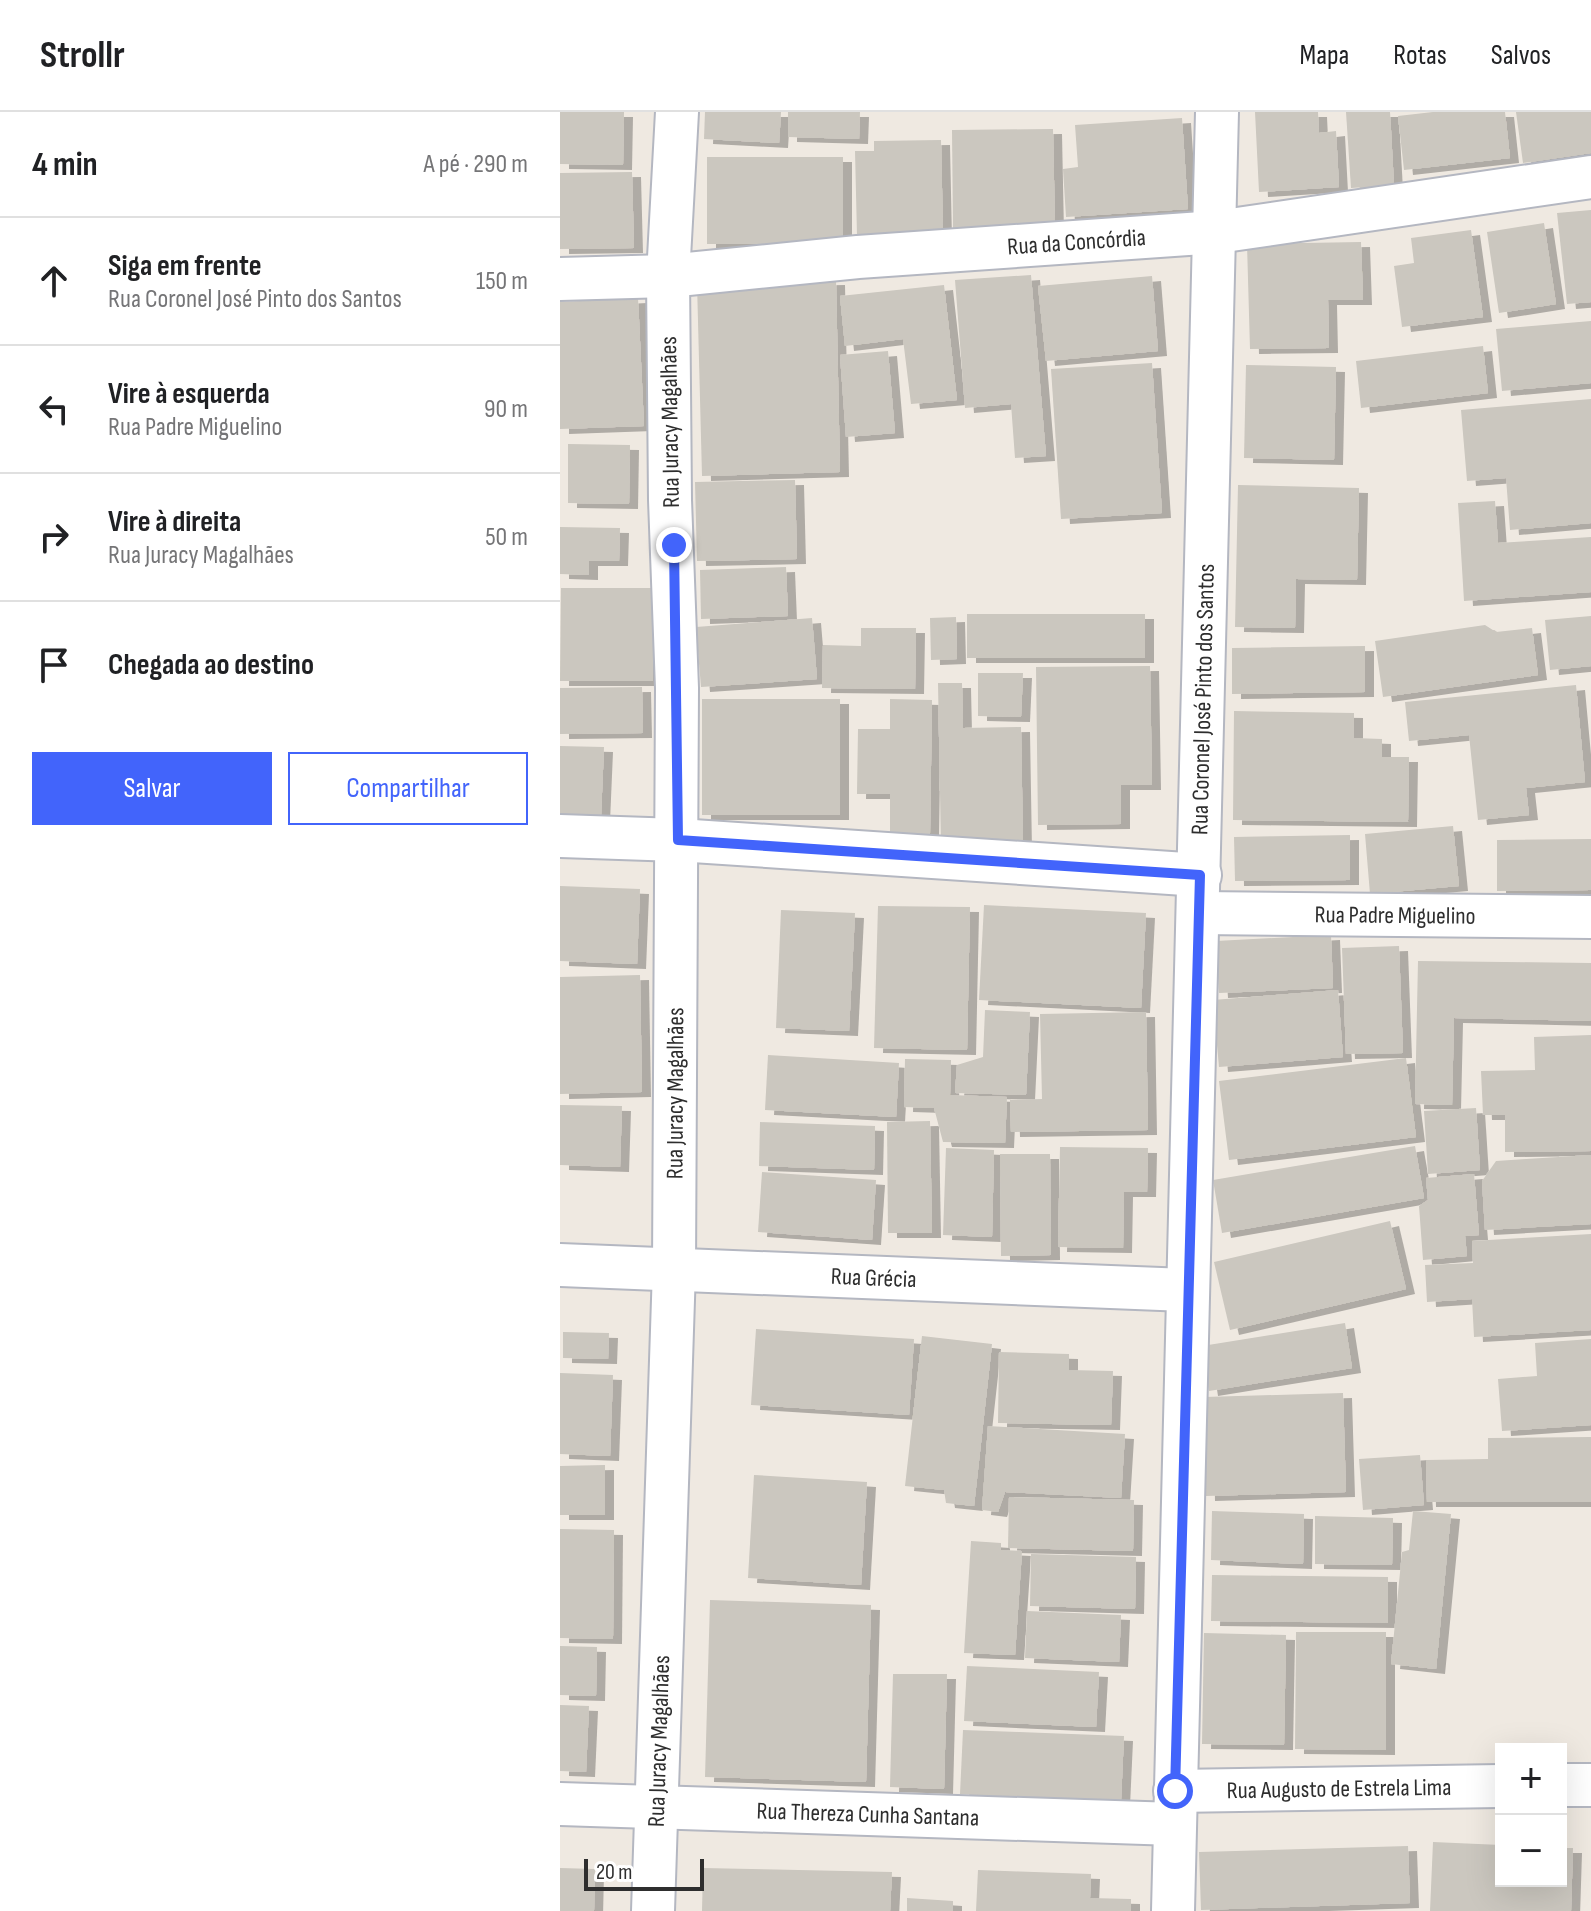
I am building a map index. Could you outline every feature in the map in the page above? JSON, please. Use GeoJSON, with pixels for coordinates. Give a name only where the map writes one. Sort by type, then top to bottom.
{"type":"FeatureCollection","features":[{"type":"Feature","properties":{"kind":"street","name":"Rua Juracy Magalhães"},"geometry":{"type":"LineString","coordinates":[[653,1911],[674,1269],[678,840],[668,276],[677,112]]}},
{"type":"Feature","properties":{"kind":"street","name":"Rua Coronel José Pinto dos Santos"},"geometry":{"type":"LineString","coordinates":[[1173,1911],[1186,1290],[1217,232],[1217,112]]}},
{"type":"Feature","properties":{"kind":"street","name":"Rua da Concórdia"},"geometry":{"type":"LineString","coordinates":[[560,279],[668,276],[858,257],[1217,232],[1591,177]]}},
{"type":"Feature","properties":{"kind":"street","name":"Rua Padre Miguelino"},"geometry":{"type":"LineString","coordinates":[[560,836],[678,840],[1199,894],[1591,917]]}},
{"type":"Feature","properties":{"kind":"street","name":"Rua Grécia"},"geometry":{"type":"LineString","coordinates":[[560,1265],[1186,1290]]}},
{"type":"Feature","properties":{"kind":"street"},"geometry":{"type":"LineString","coordinates":[[1567,1785],[1591,1785]]}},
{"type":"Feature","properties":{"kind":"street","name":"Rua Augusto de Estrela Lima"},"geometry":{"type":"LineString","coordinates":[[1175,1808],[1495,1786]]}},
{"type":"Feature","properties":{"kind":"street","name":"Rua Thereza Cunha Santana"},"geometry":{"type":"LineString","coordinates":[[560,1804],[654,1809],[1175,1808]]}},
{"type":"Feature","properties":{"kind":"building"},"geometry":{"type":"Polygon","coordinates":[[[560,112],[624,112],[623,165],[560,164],[560,112]]]}},
{"type":"Feature","properties":{"kind":"building"},"geometry":{"type":"Polygon","coordinates":[[[705,112],[781,112],[779,143],[704,139],[705,112]]]}},
{"type":"Feature","properties":{"kind":"building"},"geometry":{"type":"Polygon","coordinates":[[[788,112],[860,112],[859,139],[788,137],[788,112]]]}},
{"type":"Feature","properties":{"kind":"building"},"geometry":{"type":"Polygon","coordinates":[[[1255,112],[1318,112],[1319,133],[1336,131],[1339,187],[1259,192],[1255,112]]]}},
{"type":"Feature","properties":{"kind":"building"},"geometry":{"type":"Polygon","coordinates":[[[1346,112],[1390,112],[1394,185],[1351,188],[1346,112]]]}},
{"type":"Feature","properties":{"kind":"building"},"geometry":{"type":"Polygon","coordinates":[[[1433,112],[1505,112],[1510,158],[1404,170],[1398,116],[1433,112]]]}},
{"type":"Feature","properties":{"kind":"building"},"geometry":{"type":"Polygon","coordinates":[[[1516,112],[1591,112],[1591,153],[1523,163],[1516,112]]]}},
{"type":"Feature","properties":{"kind":"building"},"geometry":{"type":"Polygon","coordinates":[[[1182,118],[1188,209],[1066,217],[1063,169],[1078,167],[1075,125],[1182,118]]]}},
{"type":"Feature","properties":{"kind":"building"},"geometry":{"type":"Polygon","coordinates":[[[1053,129],[1055,228],[953,229],[952,130],[1053,129]]]}},
{"type":"Feature","properties":{"kind":"building"},"geometry":{"type":"Polygon","coordinates":[[[941,140],[943,235],[857,236],[855,151],[874,151],[874,141],[941,140]]]}},
{"type":"Feature","properties":{"kind":"building"},"geometry":{"type":"Polygon","coordinates":[[[707,157],[843,157],[843,244],[707,244],[707,157]]]}},
{"type":"Feature","properties":{"kind":"building"},"geometry":{"type":"Polygon","coordinates":[[[632,172],[634,248],[560,249],[560,173],[632,172]]]}},
{"type":"Feature","properties":{"kind":"building"},"geometry":{"type":"Polygon","coordinates":[[[1591,210],[1591,302],[1567,304],[1557,213],[1591,210]]]}},
{"type":"Feature","properties":{"kind":"building"},"geometry":{"type":"Polygon","coordinates":[[[1544,223],[1556,304],[1499,313],[1487,232],[1544,223]]]}},
{"type":"Feature","properties":{"kind":"building"},"geometry":{"type":"Polygon","coordinates":[[[1471,230],[1483,317],[1402,327],[1394,266],[1414,263],[1411,238],[1471,230]]]}},
{"type":"Feature","properties":{"kind":"building"},"geometry":{"type":"Polygon","coordinates":[[[1361,242],[1363,300],[1328,300],[1329,348],[1250,349],[1247,244],[1361,242]]]}},
{"type":"Feature","properties":{"kind":"building"},"geometry":{"type":"Polygon","coordinates":[[[1031,275],[1046,456],[1015,458],[1011,404],[965,408],[955,280],[1031,275]]]}},
{"type":"Feature","properties":{"kind":"building"},"geometry":{"type":"Polygon","coordinates":[[[1152,276],[1158,351],[1046,361],[1038,286],[1152,276]]]}},
{"type":"Feature","properties":{"kind":"building"},"geometry":{"type":"Polygon","coordinates":[[[836,280],[840,472],[702,476],[697,283],[836,280]]]}},
{"type":"Feature","properties":{"kind":"building"},"geometry":{"type":"Polygon","coordinates":[[[944,285],[957,400],[911,404],[903,339],[845,346],[840,296],[944,285]]]}},
{"type":"Feature","properties":{"kind":"building"},"geometry":{"type":"Polygon","coordinates":[[[638,298],[644,426],[560,429],[560,302],[638,298]]]}},
{"type":"Feature","properties":{"kind":"building"},"geometry":{"type":"Polygon","coordinates":[[[1591,321],[1591,383],[1502,391],[1496,329],[1591,321]]]}},
{"type":"Feature","properties":{"kind":"building"},"geometry":{"type":"Polygon","coordinates":[[[1483,346],[1488,393],[1361,408],[1356,361],[1483,346]]]}},
{"type":"Feature","properties":{"kind":"building"},"geometry":{"type":"Polygon","coordinates":[[[888,351],[895,433],[846,437],[840,355],[888,351]]]}},
{"type":"Feature","properties":{"kind":"building"},"geometry":{"type":"Polygon","coordinates":[[[1152,363],[1162,513],[1061,519],[1051,369],[1152,363]]]}},
{"type":"Feature","properties":{"kind":"building"},"geometry":{"type":"Polygon","coordinates":[[[1246,365],[1336,367],[1334,460],[1244,458],[1246,365]]]}},
{"type":"Feature","properties":{"kind":"building"},"geometry":{"type":"Polygon","coordinates":[[[1591,399],[1591,523],[1510,530],[1506,478],[1467,481],[1461,410],[1591,399]]]}},
{"type":"Feature","properties":{"kind":"building"},"geometry":{"type":"Polygon","coordinates":[[[568,444],[630,445],[629,504],[568,503],[568,444]]]}},
{"type":"Feature","properties":{"kind":"building"},"geometry":{"type":"Polygon","coordinates":[[[795,480],[797,559],[697,561],[695,482],[795,480]]]}},
{"type":"Feature","properties":{"kind":"building"},"geometry":{"type":"Polygon","coordinates":[[[1238,485],[1359,488],[1357,580],[1296,579],[1295,628],[1235,627],[1238,485]]]}},
{"type":"Feature","properties":{"kind":"building"},"geometry":{"type":"Polygon","coordinates":[[[1495,501],[1498,543],[1591,537],[1591,592],[1464,601],[1458,503],[1495,501]]]}},
{"type":"Feature","properties":{"kind":"building"},"geometry":{"type":"Polygon","coordinates":[[[560,527],[620,528],[619,561],[589,561],[589,575],[560,574],[560,527]]]}},
{"type":"Feature","properties":{"kind":"building"},"geometry":{"type":"Polygon","coordinates":[[[786,567],[788,616],[701,619],[700,570],[786,567]]]}},
{"type":"Feature","properties":{"kind":"building"},"geometry":{"type":"Polygon","coordinates":[[[561,588],[653,588],[653,681],[560,681],[561,588]]]}},
{"type":"Feature","properties":{"kind":"building"},"geometry":{"type":"Polygon","coordinates":[[[967,614],[1145,614],[1145,658],[967,658],[967,614]]]}},
{"type":"Feature","properties":{"kind":"building"},"geometry":{"type":"Polygon","coordinates":[[[1591,616],[1591,666],[1550,670],[1545,620],[1591,616]]]}},
{"type":"Feature","properties":{"kind":"building"},"geometry":{"type":"Polygon","coordinates":[[[956,617],[957,659],[931,660],[930,618],[956,617]]]}},
{"type":"Feature","properties":{"kind":"building"},"geometry":{"type":"Polygon","coordinates":[[[812,618],[817,679],[701,687],[696,627],[812,618]]]}},
{"type":"Feature","properties":{"kind":"building"},"geometry":{"type":"Polygon","coordinates":[[[1485,625],[1496,632],[1532,628],[1538,675],[1383,697],[1375,641],[1485,625]]]}},
{"type":"Feature","properties":{"kind":"building"},"geometry":{"type":"Polygon","coordinates":[[[861,628],[916,628],[915,689],[822,688],[823,645],[861,646],[861,628]]]}},
{"type":"Feature","properties":{"kind":"building"},"geometry":{"type":"Polygon","coordinates":[[[1365,646],[1365,692],[1232,694],[1232,648],[1365,646]]]}},
{"type":"Feature","properties":{"kind":"building"},"geometry":{"type":"Polygon","coordinates":[[[1150,666],[1152,785],[1121,785],[1121,824],[1038,825],[1036,667],[1150,666]]]}},
{"type":"Feature","properties":{"kind":"building"},"geometry":{"type":"Polygon","coordinates":[[[978,673],[1023,673],[1021,717],[978,716],[978,673]]]}},
{"type":"Feature","properties":{"kind":"building"},"geometry":{"type":"Polygon","coordinates":[[[938,683],[962,683],[963,728],[1021,727],[1023,845],[941,846],[938,683]]]}},
{"type":"Feature","properties":{"kind":"building"},"geometry":{"type":"Polygon","coordinates":[[[1576,685],[1585,782],[1526,788],[1529,815],[1478,820],[1469,735],[1409,741],[1405,702],[1576,685]]]}},
{"type":"Feature","properties":{"kind":"building"},"geometry":{"type":"Polygon","coordinates":[[[642,687],[643,733],[560,734],[560,688],[642,687]]]}},
{"type":"Feature","properties":{"kind":"building"},"geometry":{"type":"Polygon","coordinates":[[[702,699],[840,699],[840,815],[702,815],[702,699]]]}},
{"type":"Feature","properties":{"kind":"building"},"geometry":{"type":"Polygon","coordinates":[[[890,699],[932,700],[930,834],[890,834],[890,794],[857,794],[858,729],[890,729],[890,699]]]}},
{"type":"Feature","properties":{"kind":"building"},"geometry":{"type":"Polygon","coordinates":[[[1234,711],[1354,713],[1354,738],[1382,739],[1382,757],[1409,757],[1408,822],[1233,820],[1234,711]]]}},
{"type":"Feature","properties":{"kind":"building"},"geometry":{"type":"Polygon","coordinates":[[[560,746],[604,747],[601,817],[560,815],[560,746]]]}},
{"type":"Feature","properties":{"kind":"building"},"geometry":{"type":"Polygon","coordinates":[[[1453,826],[1459,886],[1370,894],[1365,834],[1453,826]]]}},
{"type":"Feature","properties":{"kind":"building"},"geometry":{"type":"Polygon","coordinates":[[[1350,835],[1350,880],[1235,881],[1234,837],[1350,835]]]}},
{"type":"Feature","properties":{"kind":"building"},"geometry":{"type":"Polygon","coordinates":[[[1591,839],[1591,890],[1497,891],[1497,840],[1591,839]]]}},
{"type":"Feature","properties":{"kind":"building"},"geometry":{"type":"Polygon","coordinates":[[[560,886],[640,889],[637,964],[560,961],[560,886]]]}},
{"type":"Feature","properties":{"kind":"building"},"geometry":{"type":"Polygon","coordinates":[[[984,905],[1146,913],[1141,1008],[979,1000],[984,905]]]}},
{"type":"Feature","properties":{"kind":"building"},"geometry":{"type":"Polygon","coordinates":[[[878,906],[970,907],[967,1050],[874,1048],[878,906]]]}},
{"type":"Feature","properties":{"kind":"building"},"geometry":{"type":"Polygon","coordinates":[[[781,910],[855,913],[849,1031],[776,1028],[781,910]]]}},
{"type":"Feature","properties":{"kind":"building"},"geometry":{"type":"Polygon","coordinates":[[[1331,935],[1333,988],[1219,993],[1216,941],[1331,935]]]}},
{"type":"Feature","properties":{"kind":"building"},"geometry":{"type":"Polygon","coordinates":[[[1399,946],[1403,1053],[1346,1054],[1342,948],[1399,946]]]}},
{"type":"Feature","properties":{"kind":"building"},"geometry":{"type":"Polygon","coordinates":[[[1418,961],[1591,963],[1591,1021],[1454,1018],[1452,1105],[1415,1104],[1418,961]]]}},
{"type":"Feature","properties":{"kind":"building"},"geometry":{"type":"Polygon","coordinates":[[[640,975],[642,1092],[560,1094],[560,977],[640,975]]]}},
{"type":"Feature","properties":{"kind":"building"},"geometry":{"type":"Polygon","coordinates":[[[1338,990],[1343,1057],[1219,1067],[1213,1000],[1338,990]]]}},
{"type":"Feature","properties":{"kind":"building"},"geometry":{"type":"Polygon","coordinates":[[[985,1010],[1030,1012],[1026,1095],[955,1093],[957,1065],[983,1057],[985,1010]]]}},
{"type":"Feature","properties":{"kind":"building"},"geometry":{"type":"Polygon","coordinates":[[[1146,1012],[1148,1130],[1011,1132],[1010,1100],[1042,1099],[1040,1014],[1146,1012]]]}},
{"type":"Feature","properties":{"kind":"building"},"geometry":{"type":"Polygon","coordinates":[[[1591,1035],[1591,1151],[1505,1152],[1505,1115],[1483,1115],[1481,1071],[1535,1070],[1534,1037],[1591,1035]]]}},
{"type":"Feature","properties":{"kind":"building"},"geometry":{"type":"Polygon","coordinates":[[[768,1055],[899,1063],[896,1117],[765,1110],[768,1055]]]}},
{"type":"Feature","properties":{"kind":"building"},"geometry":{"type":"Polygon","coordinates":[[[1406,1058],[1416,1137],[1229,1160],[1219,1081],[1406,1058]]]}},
{"type":"Feature","properties":{"kind":"building"},"geometry":{"type":"Polygon","coordinates":[[[905,1059],[951,1060],[950,1095],[1007,1097],[1005,1143],[943,1142],[934,1108],[904,1107],[905,1059]]]}},
{"type":"Feature","properties":{"kind":"building"},"geometry":{"type":"Polygon","coordinates":[[[560,1105],[622,1106],[620,1167],[560,1165],[560,1105]]]}},
{"type":"Feature","properties":{"kind":"building"},"geometry":{"type":"Polygon","coordinates":[[[1476,1108],[1480,1170],[1428,1174],[1424,1111],[1476,1108]]]}},
{"type":"Feature","properties":{"kind":"building"},"geometry":{"type":"Polygon","coordinates":[[[930,1121],[932,1233],[888,1233],[887,1122],[930,1121]]]}},
{"type":"Feature","properties":{"kind":"building"},"geometry":{"type":"Polygon","coordinates":[[[760,1122],[875,1126],[874,1170],[759,1166],[760,1122]]]}},
{"type":"Feature","properties":{"kind":"building"},"geometry":{"type":"Polygon","coordinates":[[[1415,1146],[1424,1198],[1222,1233],[1213,1180],[1415,1146]]]}},
{"type":"Feature","properties":{"kind":"building"},"geometry":{"type":"Polygon","coordinates":[[[1060,1147],[1148,1148],[1147,1192],[1124,1192],[1123,1248],[1058,1247],[1060,1147]]]}},
{"type":"Feature","properties":{"kind":"building"},"geometry":{"type":"Polygon","coordinates":[[[946,1148],[994,1150],[992,1237],[943,1235],[946,1148]]]}},
{"type":"Feature","properties":{"kind":"building"},"geometry":{"type":"Polygon","coordinates":[[[1000,1154],[1050,1154],[1051,1255],[1001,1256],[1000,1154]]]}},
{"type":"Feature","properties":{"kind":"building"},"geometry":{"type":"Polygon","coordinates":[[[1591,1155],[1591,1224],[1485,1230],[1482,1181],[1496,1161],[1591,1155]]]}},
{"type":"Feature","properties":{"kind":"building"},"geometry":{"type":"Polygon","coordinates":[[[762,1172],[876,1180],[872,1240],[758,1232],[762,1172]]]}},
{"type":"Feature","properties":{"kind":"building"},"geometry":{"type":"Polygon","coordinates":[[[1474,1174],[1479,1235],[1465,1236],[1467,1256],[1423,1260],[1419,1206],[1428,1200],[1426,1178],[1474,1174]]]}},
{"type":"Feature","properties":{"kind":"building"},"geometry":{"type":"Polygon","coordinates":[[[1390,1221],[1406,1289],[1230,1330],[1214,1262],[1390,1221]]]}},
{"type":"Feature","properties":{"kind":"building"},"geometry":{"type":"Polygon","coordinates":[[[1591,1234],[1591,1330],[1474,1337],[1472,1299],[1427,1302],[1425,1265],[1473,1263],[1472,1241],[1591,1234]]]}},
{"type":"Feature","properties":{"kind":"building"},"geometry":{"type":"Polygon","coordinates":[[[1345,1323],[1352,1368],[1209,1391],[1202,1346],[1345,1323]]]}},
{"type":"Feature","properties":{"kind":"building"},"geometry":{"type":"Polygon","coordinates":[[[756,1329],[914,1339],[909,1415],[751,1405],[756,1329]]]}},
{"type":"Feature","properties":{"kind":"building"},"geometry":{"type":"Polygon","coordinates":[[[563,1332],[609,1333],[608,1359],[563,1358],[563,1332]]]}},
{"type":"Feature","properties":{"kind":"building"},"geometry":{"type":"Polygon","coordinates":[[[922,1336],[992,1344],[974,1506],[946,1503],[944,1490],[905,1486],[922,1336]]]}},
{"type":"Feature","properties":{"kind":"building"},"geometry":{"type":"Polygon","coordinates":[[[1591,1339],[1591,1425],[1502,1431],[1498,1379],[1537,1376],[1535,1343],[1591,1339]]]}},
{"type":"Feature","properties":{"kind":"building"},"geometry":{"type":"Polygon","coordinates":[[[999,1352],[1069,1354],[1069,1370],[1113,1371],[1111,1425],[998,1423],[999,1352]]]}},
{"type":"Feature","properties":{"kind":"building"},"geometry":{"type":"Polygon","coordinates":[[[560,1373],[613,1375],[610,1456],[560,1454],[560,1373]]]}},
{"type":"Feature","properties":{"kind":"building"},"geometry":{"type":"Polygon","coordinates":[[[1343,1393],[1346,1492],[1206,1496],[1204,1397],[1343,1393]]]}},
{"type":"Feature","properties":{"kind":"building"},"geometry":{"type":"Polygon","coordinates":[[[988,1426],[1125,1434],[1121,1498],[1005,1492],[998,1512],[982,1510],[988,1426]]]}},
{"type":"Feature","properties":{"kind":"building"},"geometry":{"type":"Polygon","coordinates":[[[1591,1437],[1591,1502],[1427,1502],[1426,1460],[1488,1459],[1488,1438],[1591,1437]]]}},
{"type":"Feature","properties":{"kind":"building"},"geometry":{"type":"Polygon","coordinates":[[[1420,1455],[1424,1505],[1363,1510],[1359,1459],[1420,1455]]]}},
{"type":"Feature","properties":{"kind":"building"},"geometry":{"type":"Polygon","coordinates":[[[605,1465],[605,1515],[560,1515],[560,1466],[605,1465]]]}},
{"type":"Feature","properties":{"kind":"building"},"geometry":{"type":"Polygon","coordinates":[[[754,1475],[867,1482],[861,1585],[748,1578],[754,1475]]]}},
{"type":"Feature","properties":{"kind":"building"},"geometry":{"type":"Polygon","coordinates":[[[1009,1497],[1134,1500],[1133,1551],[1008,1548],[1009,1497]]]}},
{"type":"Feature","properties":{"kind":"building"},"geometry":{"type":"Polygon","coordinates":[[[1212,1511],[1304,1514],[1303,1564],[1211,1560],[1212,1511]]]}},
{"type":"Feature","properties":{"kind":"building"},"geometry":{"type":"Polygon","coordinates":[[[1413,1511],[1451,1514],[1436,1669],[1391,1664],[1402,1552],[1409,1550],[1413,1511]]]}},
{"type":"Feature","properties":{"kind":"building"},"geometry":{"type":"Polygon","coordinates":[[[1315,1516],[1393,1518],[1392,1565],[1315,1564],[1315,1516]]]}},
{"type":"Feature","properties":{"kind":"building"},"geometry":{"type":"Polygon","coordinates":[[[560,1529],[614,1530],[613,1639],[560,1638],[560,1529]]]}},
{"type":"Feature","properties":{"kind":"building"},"geometry":{"type":"Polygon","coordinates":[[[971,1541],[1001,1543],[1001,1550],[1022,1551],[1015,1655],[964,1653],[971,1541]]]}},
{"type":"Feature","properties":{"kind":"building"},"geometry":{"type":"Polygon","coordinates":[[[1031,1554],[1136,1557],[1135,1609],[1030,1606],[1031,1554]]]}},
{"type":"Feature","properties":{"kind":"building"},"geometry":{"type":"Polygon","coordinates":[[[1212,1575],[1388,1577],[1388,1623],[1211,1621],[1212,1575]]]}},
{"type":"Feature","properties":{"kind":"building"},"geometry":{"type":"Polygon","coordinates":[[[710,1600],[871,1605],[866,1782],[705,1777],[710,1600]]]}},
{"type":"Feature","properties":{"kind":"building"},"geometry":{"type":"Polygon","coordinates":[[[1027,1611],[1121,1615],[1119,1662],[1025,1658],[1027,1611]]]}},
{"type":"Feature","properties":{"kind":"building"},"geometry":{"type":"Polygon","coordinates":[[[1296,1632],[1386,1632],[1386,1750],[1295,1749],[1296,1632]]]}},
{"type":"Feature","properties":{"kind":"building"},"geometry":{"type":"Polygon","coordinates":[[[1204,1633],[1286,1635],[1284,1745],[1202,1744],[1204,1633]]]}},
{"type":"Feature","properties":{"kind":"building"},"geometry":{"type":"Polygon","coordinates":[[[560,1646],[597,1647],[596,1696],[560,1695],[560,1646]]]}},
{"type":"Feature","properties":{"kind":"building"},"geometry":{"type":"Polygon","coordinates":[[[967,1666],[1099,1672],[1096,1727],[964,1721],[967,1666]]]}},
{"type":"Feature","properties":{"kind":"building"},"geometry":{"type":"Polygon","coordinates":[[[893,1674],[947,1674],[944,1789],[890,1787],[893,1674]]]}},
{"type":"Feature","properties":{"kind":"building"},"geometry":{"type":"Polygon","coordinates":[[[560,1705],[589,1706],[586,1772],[560,1771],[560,1705]]]}},
{"type":"Feature","properties":{"kind":"building"},"geometry":{"type":"Polygon","coordinates":[[[963,1730],[1124,1736],[1121,1801],[960,1794],[963,1730]]]}},
{"type":"Feature","properties":{"kind":"building"},"geometry":{"type":"Polygon","coordinates":[[[1433,1842],[1495,1845],[1495,1887],[1567,1887],[1567,1848],[1573,1848],[1571,1911],[1430,1911],[1433,1842]]]}},
{"type":"Feature","properties":{"kind":"building"},"geometry":{"type":"Polygon","coordinates":[[[1408,1846],[1410,1903],[1201,1910],[1199,1852],[1408,1846]]]}},
{"type":"Feature","properties":{"kind":"building"},"geometry":{"type":"Polygon","coordinates":[[[560,1868],[595,1869],[594,1911],[560,1911],[560,1868]]]}},
{"type":"Feature","properties":{"kind":"building"},"geometry":{"type":"Polygon","coordinates":[[[703,1868],[892,1872],[890,1911],[702,1911],[703,1868]]]}},
{"type":"Feature","properties":{"kind":"building"},"geometry":{"type":"Polygon","coordinates":[[[978,1870],[1091,1874],[1090,1898],[1131,1899],[1131,1911],[976,1911],[978,1870]]]}},
{"type":"Feature","properties":{"kind":"building"},"geometry":{"type":"Polygon","coordinates":[[[907,1898],[953,1901],[953,1911],[907,1911],[907,1898]]]}},
{"type":"Feature","properties":{"kind":"route"},"geometry":{"type":"LineString","coordinates":[[674,545],[678,840],[1200,875],[1186,1290],[1175,1791]]}}]}
